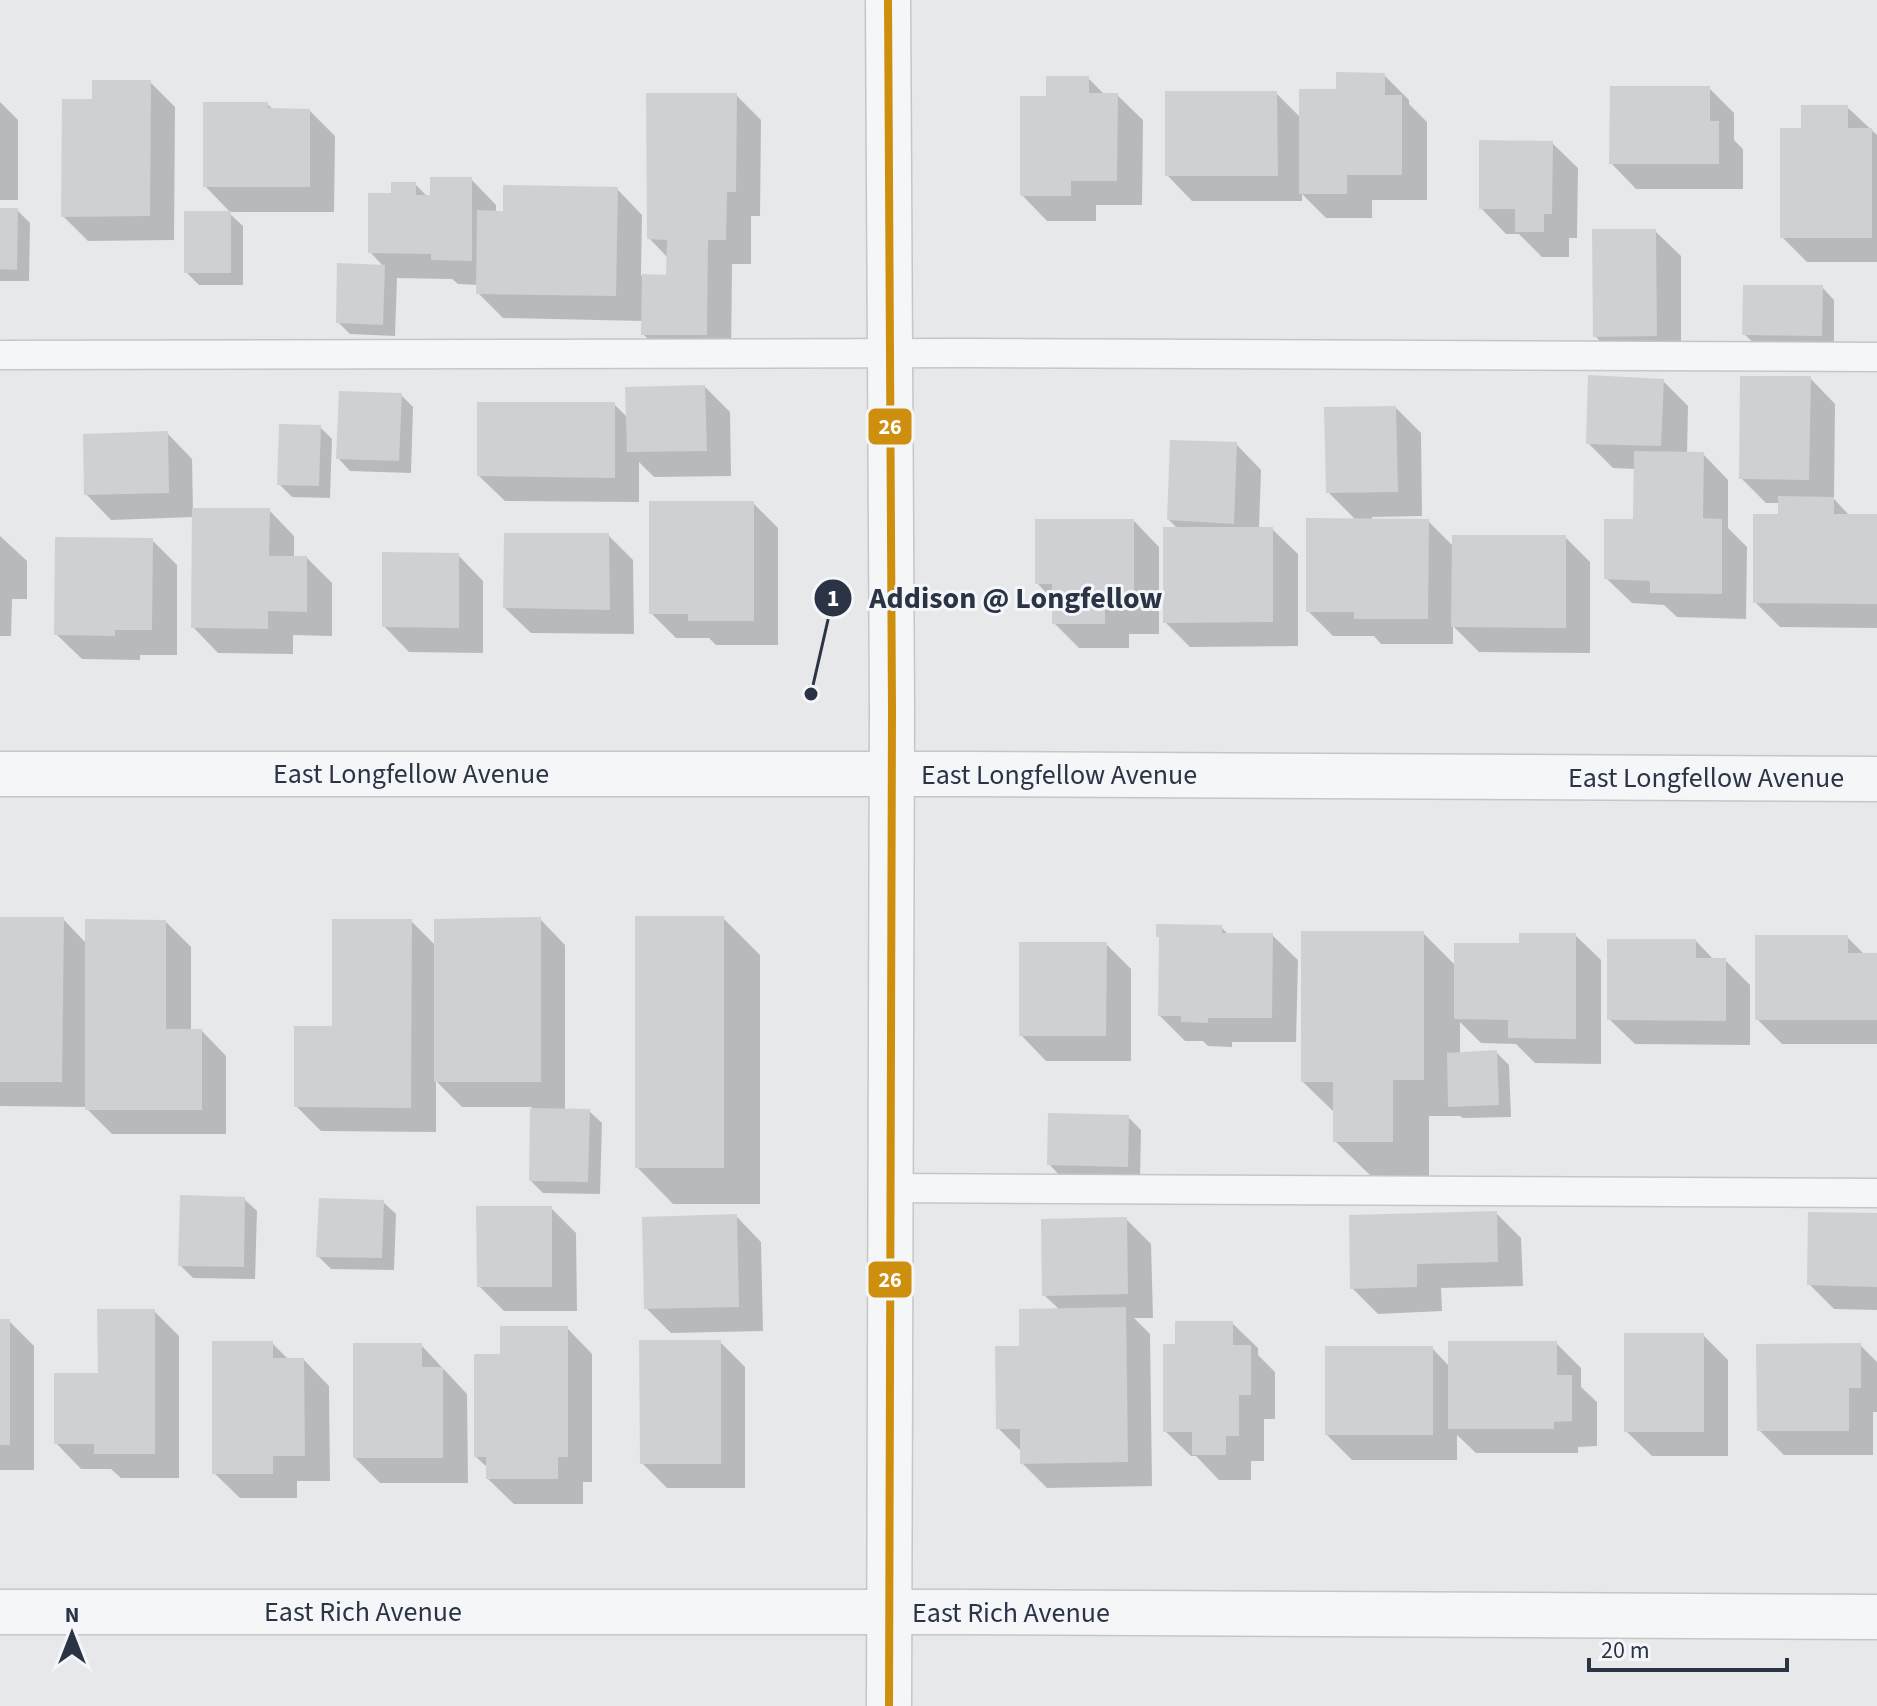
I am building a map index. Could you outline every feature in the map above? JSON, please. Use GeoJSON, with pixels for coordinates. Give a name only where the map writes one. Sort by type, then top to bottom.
{"type":"FeatureCollection","features":[{"type":"Feature","properties":{"kind":"street"},"geometry":{"type":"LineString","coordinates":[[888,0],[892,774],[889,1706]]}},
{"type":"Feature","properties":{"kind":"street","name":"East Longfellow Avenue"},"geometry":{"type":"LineString","coordinates":[[0,774],[1877,779]]}},
{"type":"Feature","properties":{"kind":"street","name":"East Rich Avenue"},"geometry":{"type":"LineString","coordinates":[[0,1612],[1877,1617]]}},
{"type":"Feature","properties":{"kind":"lane"},"geometry":{"type":"LineString","coordinates":[[0,355],[890,353],[1877,357]]}},
{"type":"Feature","properties":{"kind":"lane"},"geometry":{"type":"LineString","coordinates":[[891,1188],[1877,1193]]}},
{"type":"Feature","properties":{"kind":"building"},"geometry":{"type":"Polygon","coordinates":[[[1336,72],[1385,73],[1385,95],[1402,95],[1402,175],[1347,175],[1347,194],[1299,194],[1299,89],[1336,89],[1336,72]]]}},
{"type":"Feature","properties":{"kind":"building"},"geometry":{"type":"Polygon","coordinates":[[[1046,76],[1089,76],[1089,93],[1118,93],[1117,181],[1071,181],[1071,196],[1020,196],[1020,96],[1046,96],[1046,76]]]}},
{"type":"Feature","properties":{"kind":"building"},"geometry":{"type":"Polygon","coordinates":[[[92,80],[151,80],[150,216],[61,217],[62,99],[92,99],[92,80]]]}},
{"type":"Feature","properties":{"kind":"building"},"geometry":{"type":"Polygon","coordinates":[[[1610,86],[1710,86],[1710,121],[1719,121],[1719,164],[1609,164],[1610,86]]]}},
{"type":"Feature","properties":{"kind":"building"},"geometry":{"type":"Polygon","coordinates":[[[1165,91],[1277,91],[1278,176],[1165,176],[1165,91]]]}},
{"type":"Feature","properties":{"kind":"building"},"geometry":{"type":"Polygon","coordinates":[[[646,93],[737,93],[736,192],[727,192],[726,240],[708,240],[707,335],[641,335],[642,274],[666,275],[667,240],[647,239],[646,93]]]}},
{"type":"Feature","properties":{"kind":"building"},"geometry":{"type":"Polygon","coordinates":[[[203,102],[268,102],[268,108],[310,109],[310,187],[203,187],[203,102]]]}},
{"type":"Feature","properties":{"kind":"building"},"geometry":{"type":"Polygon","coordinates":[[[1801,105],[1848,105],[1848,128],[1872,128],[1872,238],[1780,238],[1780,128],[1801,128],[1801,105]]]}},
{"type":"Feature","properties":{"kind":"building"},"geometry":{"type":"Polygon","coordinates":[[[1479,140],[1553,141],[1552,214],[1544,214],[1544,232],[1515,232],[1515,209],[1479,209],[1479,140]]]}},
{"type":"Feature","properties":{"kind":"building"},"geometry":{"type":"Polygon","coordinates":[[[430,177],[472,177],[472,261],[431,260],[431,254],[368,253],[368,193],[391,193],[391,182],[416,182],[416,195],[430,195],[430,177]]]}},
{"type":"Feature","properties":{"kind":"building"},"geometry":{"type":"Polygon","coordinates":[[[503,185],[618,187],[616,296],[476,294],[477,210],[503,211],[503,185]]]}},
{"type":"Feature","properties":{"kind":"building"},"geometry":{"type":"Polygon","coordinates":[[[0,208],[18,208],[17,270],[0,269],[0,208]]]}},
{"type":"Feature","properties":{"kind":"building"},"geometry":{"type":"Polygon","coordinates":[[[184,211],[231,211],[231,273],[184,273],[184,211]]]}},
{"type":"Feature","properties":{"kind":"building"},"geometry":{"type":"Polygon","coordinates":[[[1592,229],[1656,229],[1657,336],[1593,337],[1592,229]]]}},
{"type":"Feature","properties":{"kind":"building"},"geometry":{"type":"Polygon","coordinates":[[[337,263],[385,265],[383,325],[336,323],[337,263]]]}},
{"type":"Feature","properties":{"kind":"building"},"geometry":{"type":"Polygon","coordinates":[[[1743,285],[1823,285],[1822,336],[1742,335],[1743,285]]]}},
{"type":"Feature","properties":{"kind":"building"},"geometry":{"type":"Polygon","coordinates":[[[1588,375],[1664,379],[1661,446],[1586,444],[1588,375]]]}},
{"type":"Feature","properties":{"kind":"building"},"geometry":{"type":"Polygon","coordinates":[[[1740,376],[1811,376],[1809,480],[1739,479],[1740,376]]]}},
{"type":"Feature","properties":{"kind":"building"},"geometry":{"type":"Polygon","coordinates":[[[705,385],[707,451],[627,452],[625,387],[705,385]]]}},
{"type":"Feature","properties":{"kind":"building"},"geometry":{"type":"Polygon","coordinates":[[[339,391],[402,393],[399,461],[336,459],[339,391]]]}},
{"type":"Feature","properties":{"kind":"building"},"geometry":{"type":"Polygon","coordinates":[[[477,402],[615,402],[615,478],[477,476],[477,402]]]}},
{"type":"Feature","properties":{"kind":"building"},"geometry":{"type":"Polygon","coordinates":[[[1396,406],[1398,492],[1326,493],[1324,407],[1396,406]]]}},
{"type":"Feature","properties":{"kind":"building"},"geometry":{"type":"Polygon","coordinates":[[[279,424],[321,425],[319,486],[277,485],[279,424]]]}},
{"type":"Feature","properties":{"kind":"building"},"geometry":{"type":"Polygon","coordinates":[[[168,431],[169,493],[84,495],[83,434],[168,431]]]}},
{"type":"Feature","properties":{"kind":"building"},"geometry":{"type":"Polygon","coordinates":[[[1170,440],[1237,442],[1234,524],[1167,520],[1170,440]]]}},
{"type":"Feature","properties":{"kind":"building"},"geometry":{"type":"Polygon","coordinates":[[[1634,451],[1704,452],[1703,518],[1722,519],[1722,594],[1650,593],[1650,581],[1604,579],[1604,519],[1633,519],[1634,451]]]}},
{"type":"Feature","properties":{"kind":"building"},"geometry":{"type":"Polygon","coordinates":[[[1778,496],[1834,497],[1834,514],[1877,514],[1877,604],[1753,603],[1753,514],[1778,514],[1778,496]]]}},
{"type":"Feature","properties":{"kind":"building"},"geometry":{"type":"Polygon","coordinates":[[[649,501],[754,501],[754,621],[688,621],[688,614],[649,614],[649,501]]]}},
{"type":"Feature","properties":{"kind":"building"},"geometry":{"type":"Polygon","coordinates":[[[192,508],[270,508],[269,556],[307,556],[307,612],[268,611],[268,629],[191,628],[192,508]]]}},
{"type":"Feature","properties":{"kind":"building"},"geometry":{"type":"Polygon","coordinates":[[[1306,518],[1429,519],[1428,619],[1354,619],[1354,612],[1306,612],[1306,518]]]}},
{"type":"Feature","properties":{"kind":"building"},"geometry":{"type":"Polygon","coordinates":[[[1035,519],[1134,519],[1134,610],[1105,610],[1105,624],[1052,624],[1052,584],[1035,584],[1035,519]]]}},
{"type":"Feature","properties":{"kind":"building"},"geometry":{"type":"Polygon","coordinates":[[[1163,527],[1273,527],[1273,622],[1163,623],[1163,527]]]}},
{"type":"Feature","properties":{"kind":"building"},"geometry":{"type":"Polygon","coordinates":[[[504,533],[609,533],[610,610],[503,608],[504,533]]]}},
{"type":"Feature","properties":{"kind":"building"},"geometry":{"type":"Polygon","coordinates":[[[1452,535],[1566,535],[1566,628],[1451,627],[1452,535]]]}},
{"type":"Feature","properties":{"kind":"building"},"geometry":{"type":"Polygon","coordinates":[[[55,537],[153,538],[152,630],[115,630],[115,636],[54,635],[55,537]]]}},
{"type":"Feature","properties":{"kind":"building"},"geometry":{"type":"Polygon","coordinates":[[[382,552],[459,553],[459,628],[382,627],[382,552]]]}},
{"type":"Feature","properties":{"kind":"building"},"geometry":{"type":"Polygon","coordinates":[[[635,916],[724,916],[724,1168],[635,1168],[635,916]]]}},
{"type":"Feature","properties":{"kind":"building"},"geometry":{"type":"Polygon","coordinates":[[[0,917],[64,917],[62,1082],[0,1082],[0,917]]]}},
{"type":"Feature","properties":{"kind":"building"},"geometry":{"type":"Polygon","coordinates":[[[541,917],[541,1082],[434,1082],[434,919],[541,917]]]}},
{"type":"Feature","properties":{"kind":"building"},"geometry":{"type":"Polygon","coordinates":[[[85,919],[166,920],[166,1029],[202,1029],[202,1110],[85,1110],[85,919]]]}},
{"type":"Feature","properties":{"kind":"building"},"geometry":{"type":"Polygon","coordinates":[[[332,919],[412,919],[411,1108],[294,1107],[294,1026],[332,1026],[332,919]]]}},
{"type":"Feature","properties":{"kind":"building"},"geometry":{"type":"Polygon","coordinates":[[[1156,924],[1222,925],[1222,933],[1273,933],[1272,1018],[1208,1018],[1208,1023],[1181,1022],[1181,1016],[1158,1016],[1159,937],[1156,937],[1156,924]]]}},
{"type":"Feature","properties":{"kind":"building"},"geometry":{"type":"Polygon","coordinates":[[[1301,931],[1424,931],[1424,1080],[1393,1080],[1393,1142],[1333,1142],[1333,1082],[1301,1082],[1301,931]]]}},
{"type":"Feature","properties":{"kind":"building"},"geometry":{"type":"Polygon","coordinates":[[[1519,933],[1576,933],[1576,1039],[1508,1038],[1508,1020],[1454,1019],[1454,943],[1519,943],[1519,933]]]}},
{"type":"Feature","properties":{"kind":"building"},"geometry":{"type":"Polygon","coordinates":[[[1755,935],[1848,935],[1848,953],[1877,953],[1877,1020],[1755,1020],[1755,935]]]}},
{"type":"Feature","properties":{"kind":"building"},"geometry":{"type":"Polygon","coordinates":[[[1607,939],[1696,939],[1696,958],[1726,958],[1726,1021],[1607,1020],[1607,939]]]}},
{"type":"Feature","properties":{"kind":"building"},"geometry":{"type":"Polygon","coordinates":[[[1019,942],[1107,942],[1106,1036],[1019,1036],[1019,942]]]}},
{"type":"Feature","properties":{"kind":"building"},"geometry":{"type":"Polygon","coordinates":[[[1497,1050],[1499,1105],[1448,1107],[1447,1053],[1497,1050]]]}},
{"type":"Feature","properties":{"kind":"building"},"geometry":{"type":"Polygon","coordinates":[[[530,1108],[590,1109],[588,1182],[529,1181],[530,1108]]]}},
{"type":"Feature","properties":{"kind":"building"},"geometry":{"type":"Polygon","coordinates":[[[1048,1113],[1129,1115],[1128,1167],[1047,1165],[1048,1113]]]}},
{"type":"Feature","properties":{"kind":"building"},"geometry":{"type":"Polygon","coordinates":[[[180,1195],[245,1197],[244,1267],[178,1266],[180,1195]]]}},
{"type":"Feature","properties":{"kind":"building"},"geometry":{"type":"Polygon","coordinates":[[[319,1198],[384,1200],[382,1258],[316,1257],[319,1198]]]}},
{"type":"Feature","properties":{"kind":"building"},"geometry":{"type":"Polygon","coordinates":[[[476,1206],[552,1206],[552,1287],[477,1287],[476,1206]]]}},
{"type":"Feature","properties":{"kind":"building"},"geometry":{"type":"Polygon","coordinates":[[[1497,1211],[1498,1262],[1417,1264],[1417,1287],[1350,1289],[1349,1215],[1497,1211]]]}},
{"type":"Feature","properties":{"kind":"building"},"geometry":{"type":"Polygon","coordinates":[[[1808,1212],[1877,1213],[1877,1287],[1807,1285],[1808,1212]]]}},
{"type":"Feature","properties":{"kind":"building"},"geometry":{"type":"Polygon","coordinates":[[[737,1214],[739,1307],[644,1309],[642,1217],[737,1214]]]}},
{"type":"Feature","properties":{"kind":"building"},"geometry":{"type":"Polygon","coordinates":[[[1127,1217],[1128,1294],[1042,1296],[1041,1219],[1127,1217]]]}},
{"type":"Feature","properties":{"kind":"building"},"geometry":{"type":"Polygon","coordinates":[[[1126,1307],[1128,1462],[1020,1464],[1020,1429],[996,1429],[995,1346],[1019,1346],[1019,1309],[1126,1307]]]}},
{"type":"Feature","properties":{"kind":"building"},"geometry":{"type":"Polygon","coordinates":[[[97,1309],[155,1309],[155,1454],[94,1454],[94,1444],[54,1444],[54,1373],[98,1373],[97,1309]]]}},
{"type":"Feature","properties":{"kind":"building"},"geometry":{"type":"Polygon","coordinates":[[[0,1319],[10,1319],[10,1445],[0,1445],[0,1319]]]}},
{"type":"Feature","properties":{"kind":"building"},"geometry":{"type":"Polygon","coordinates":[[[1175,1321],[1233,1321],[1233,1345],[1251,1345],[1251,1395],[1239,1395],[1239,1436],[1226,1436],[1226,1455],[1192,1455],[1192,1432],[1163,1432],[1163,1344],[1175,1344],[1175,1321]]]}},
{"type":"Feature","properties":{"kind":"building"},"geometry":{"type":"Polygon","coordinates":[[[500,1326],[568,1326],[568,1457],[558,1457],[558,1479],[486,1479],[486,1457],[474,1457],[474,1354],[500,1354],[500,1326]]]}},
{"type":"Feature","properties":{"kind":"building"},"geometry":{"type":"Polygon","coordinates":[[[1624,1333],[1704,1333],[1704,1432],[1624,1432],[1624,1333]]]}},
{"type":"Feature","properties":{"kind":"building"},"geometry":{"type":"Polygon","coordinates":[[[639,1340],[721,1340],[721,1464],[640,1464],[639,1340]]]}},
{"type":"Feature","properties":{"kind":"building"},"geometry":{"type":"Polygon","coordinates":[[[212,1341],[273,1341],[273,1358],[304,1358],[305,1456],[273,1456],[273,1474],[212,1474],[212,1341]]]}},
{"type":"Feature","properties":{"kind":"building"},"geometry":{"type":"Polygon","coordinates":[[[1448,1341],[1557,1341],[1557,1375],[1572,1375],[1572,1421],[1554,1422],[1554,1429],[1448,1429],[1448,1341]]]}},
{"type":"Feature","properties":{"kind":"building"},"geometry":{"type":"Polygon","coordinates":[[[353,1343],[422,1343],[422,1367],[443,1367],[443,1458],[353,1458],[353,1343]]]}},
{"type":"Feature","properties":{"kind":"building"},"geometry":{"type":"Polygon","coordinates":[[[1861,1343],[1861,1388],[1849,1388],[1849,1431],[1757,1431],[1756,1344],[1861,1343]]]}},
{"type":"Feature","properties":{"kind":"building"},"geometry":{"type":"Polygon","coordinates":[[[1325,1346],[1433,1346],[1433,1435],[1325,1435],[1325,1346]]]}},
{"type":"Feature","properties":{"kind":"transit line","name":"26"},"geometry":{"type":"LineString","coordinates":[[888,0],[892,709],[889,1706]]}},
{"type":"Feature","properties":{"kind":"place","name":"Addison @ Longfellow"},"geometry":{"type":"Point","coordinates":[811,694]}}]}
